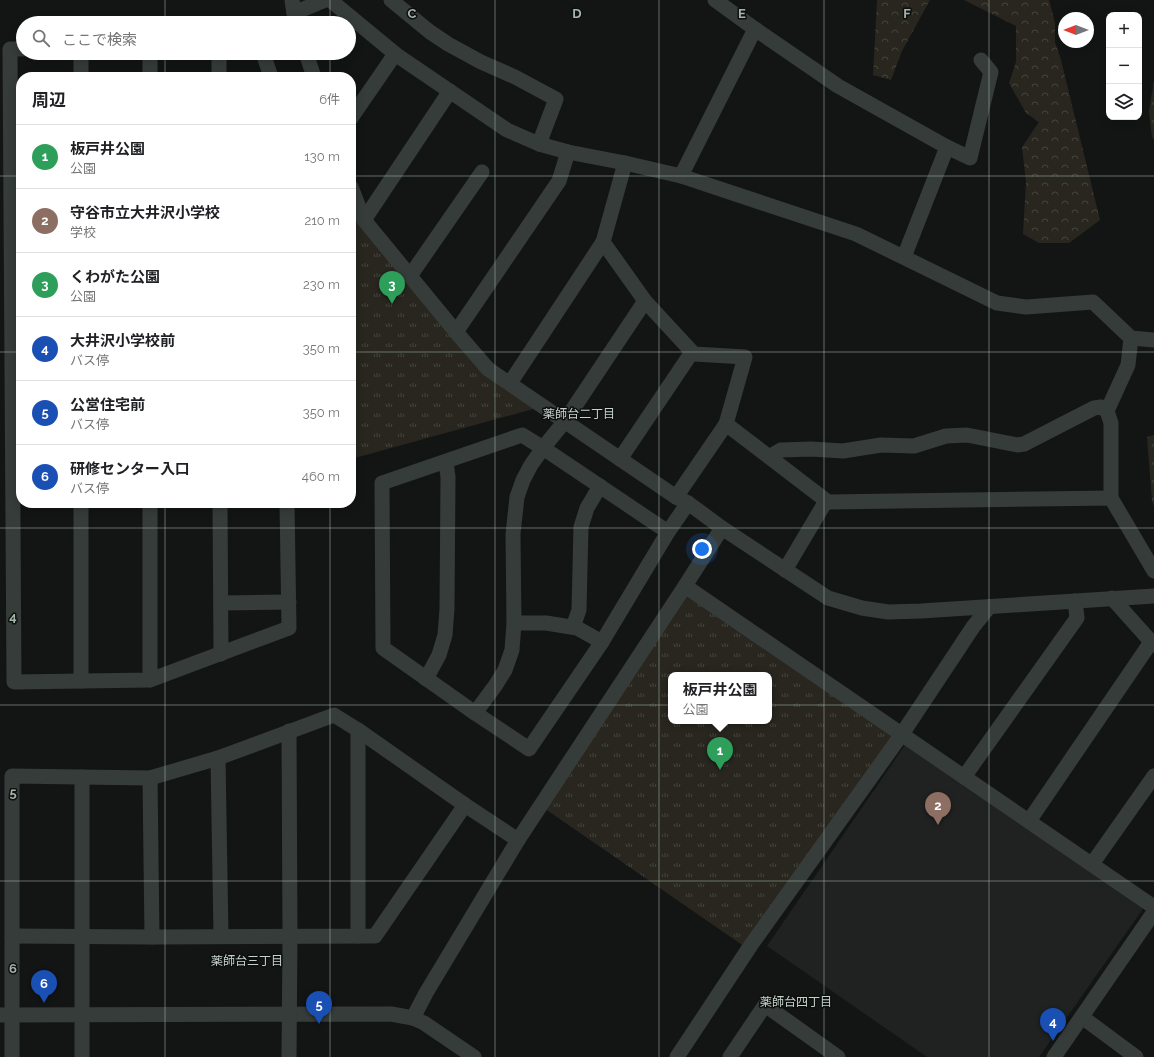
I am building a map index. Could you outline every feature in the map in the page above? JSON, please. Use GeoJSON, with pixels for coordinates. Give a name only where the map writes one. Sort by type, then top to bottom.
{"type":"FeatureCollection","features":[{"type":"Feature","properties":{"kind":"street"},"geometry":{"type":"LineString","coordinates":[[294,12],[325,0]]}},
{"type":"Feature","properties":{"kind":"street"},"geometry":{"type":"LineString","coordinates":[[330,0],[349,16]]}},
{"type":"Feature","properties":{"kind":"street"},"geometry":{"type":"LineString","coordinates":[[391,0],[430,32],[448,44],[556,99],[538,144]]}},
{"type":"Feature","properties":{"kind":"street"},"geometry":{"type":"LineString","coordinates":[[715,0],[838,86],[947,147],[970,158],[991,72],[981,60]]}},
{"type":"Feature","properties":{"kind":"street"},"geometry":{"type":"LineString","coordinates":[[356,22],[395,54],[507,130],[538,144],[568,152],[625,162],[681,176],[856,234],[997,303],[1026,307],[1093,302],[1131,338],[1154,340]]}},
{"type":"Feature","properties":{"kind":"street"},"geometry":{"type":"LineString","coordinates":[[681,176],[755,29]]}},
{"type":"Feature","properties":{"kind":"street"},"geometry":{"type":"LineString","coordinates":[[16,49],[10,49],[11,492],[14,682],[150,680],[289,628],[288,508]]}},
{"type":"Feature","properties":{"kind":"street"},"geometry":{"type":"LineString","coordinates":[[356,111],[395,54]]}},
{"type":"Feature","properties":{"kind":"street"},"geometry":{"type":"LineString","coordinates":[[81,60],[81,72]]}},
{"type":"Feature","properties":{"kind":"street"},"geometry":{"type":"LineString","coordinates":[[150,60],[150,72]]}},
{"type":"Feature","properties":{"kind":"street"},"geometry":{"type":"LineString","coordinates":[[219,60],[219,72]]}},
{"type":"Feature","properties":{"kind":"street"},"geometry":{"type":"LineString","coordinates":[[265,60],[269,72]]}},
{"type":"Feature","properties":{"kind":"street"},"geometry":{"type":"LineString","coordinates":[[308,60],[312,72]]}},
{"type":"Feature","properties":{"kind":"street"},"geometry":{"type":"LineString","coordinates":[[364,220],[450,91]]}},
{"type":"Feature","properties":{"kind":"street"},"geometry":{"type":"LineString","coordinates":[[904,257],[947,147]]}},
{"type":"Feature","properties":{"kind":"street"},"geometry":{"type":"LineString","coordinates":[[456,332],[559,181],[568,152]]}},
{"type":"Feature","properties":{"kind":"street"},"geometry":{"type":"LineString","coordinates":[[510,383],[603,242],[625,162]]}},
{"type":"Feature","properties":{"kind":"street"},"geometry":{"type":"LineString","coordinates":[[410,276],[482,172]]}},
{"type":"Feature","properties":{"kind":"street"},"geometry":{"type":"LineString","coordinates":[[356,200],[364,220],[488,369],[828,598],[862,608],[888,612],[1154,596]]}},
{"type":"Feature","properties":{"kind":"street"},"geometry":{"type":"LineString","coordinates":[[603,242],[645,301],[694,354],[745,357],[726,424],[682,500],[668,532],[602,642],[529,749],[383,648],[382,483],[522,435],[668,532]]}},
{"type":"Feature","properties":{"kind":"street"},"geometry":{"type":"LineString","coordinates":[[475,713],[505,670],[512,650],[514,623],[513,534],[516,497],[523,480],[531,465],[565,421],[645,301]]}},
{"type":"Feature","properties":{"kind":"street"},"geometry":{"type":"LineString","coordinates":[[1107,411],[1128,364],[1131,338]]}},
{"type":"Feature","properties":{"kind":"street"},"geometry":{"type":"LineString","coordinates":[[620,459],[692,352]]}},
{"type":"Feature","properties":{"kind":"street"},"geometry":{"type":"LineString","coordinates":[[769,457],[781,450],[811,449],[843,451],[880,445],[914,446],[946,436],[967,435],[1017,445],[1024,444],[1094,408],[1101,407],[1107,411],[1111,423],[1111,498],[1154,571]]}},
{"type":"Feature","properties":{"kind":"street"},"geometry":{"type":"LineString","coordinates":[[726,424],[828,502],[1111,498]]}},
{"type":"Feature","properties":{"kind":"street"},"geometry":{"type":"LineString","coordinates":[[426,678],[439,655],[445,635],[447,609],[448,485],[446,462]]}},
{"type":"Feature","properties":{"kind":"street"},"geometry":{"type":"LineString","coordinates":[[573,627],[579,610],[581,527],[587,508],[600,486]]}},
{"type":"Feature","properties":{"kind":"street"},"geometry":{"type":"LineString","coordinates":[[785,570],[826,501]]}},
{"type":"Feature","properties":{"kind":"street"},"geometry":{"type":"LineString","coordinates":[[81,508],[81,681]]}},
{"type":"Feature","properties":{"kind":"street"},"geometry":{"type":"LineString","coordinates":[[150,508],[150,680]]}},
{"type":"Feature","properties":{"kind":"street"},"geometry":{"type":"LineString","coordinates":[[220,508],[221,654]]}},
{"type":"Feature","properties":{"kind":"street"},"geometry":{"type":"LineString","coordinates":[[413,1018],[426,993],[518,840],[686,586],[722,528]]}},
{"type":"Feature","properties":{"kind":"street"},"geometry":{"type":"LineString","coordinates":[[686,586],[1154,907]]}},
{"type":"Feature","properties":{"kind":"street"},"geometry":{"type":"LineString","coordinates":[[1029,821],[1152,644],[1112,598]]}},
{"type":"Feature","properties":{"kind":"street"},"geometry":{"type":"LineString","coordinates":[[964,777],[1077,618],[1075,601]]}},
{"type":"Feature","properties":{"kind":"street"},"geometry":{"type":"LineString","coordinates":[[220,603],[288,602]]}},
{"type":"Feature","properties":{"kind":"street"},"geometry":{"type":"LineString","coordinates":[[677,1057],[751,946],[902,734],[973,627],[989,607]]}},
{"type":"Feature","properties":{"kind":"street"},"geometry":{"type":"LineString","coordinates":[[514,623],[546,623],[573,627],[602,642]]}},
{"type":"Feature","properties":{"kind":"street"},"geometry":{"type":"LineString","coordinates":[[12,1057],[6,1015],[12,936],[12,776],[150,778],[218,758],[334,715],[518,840]]}},
{"type":"Feature","properties":{"kind":"street"},"geometry":{"type":"LineString","coordinates":[[358,730],[358,936]]}},
{"type":"Feature","properties":{"kind":"street"},"geometry":{"type":"LineString","coordinates":[[289,731],[289,1057]]}},
{"type":"Feature","properties":{"kind":"street"},"geometry":{"type":"LineString","coordinates":[[218,758],[221,936]]}},
{"type":"Feature","properties":{"kind":"street"},"geometry":{"type":"LineString","coordinates":[[1092,864],[1154,776]]}},
{"type":"Feature","properties":{"kind":"street"},"geometry":{"type":"LineString","coordinates":[[82,777],[82,1057]]}},
{"type":"Feature","properties":{"kind":"street"},"geometry":{"type":"LineString","coordinates":[[150,778],[152,937]]}},
{"type":"Feature","properties":{"kind":"street"},"geometry":{"type":"LineString","coordinates":[[12,936],[375,936],[465,805]]}},
{"type":"Feature","properties":{"kind":"street"},"geometry":{"type":"LineString","coordinates":[[1054,1057],[1154,912]]}},
{"type":"Feature","properties":{"kind":"street"},"geometry":{"type":"LineString","coordinates":[[730,1057],[765,1005],[838,1057]]}},
{"type":"Feature","properties":{"kind":"street"},"geometry":{"type":"LineString","coordinates":[[6,1015],[391,1014],[413,1018],[424,1023],[474,1057]]}},
{"type":"Feature","properties":{"kind":"street"},"geometry":{"type":"LineString","coordinates":[[1082,1016],[1136,1057]]}},
{"type":"Feature","properties":{"kind":"shaded area"},"geometry":{"type":"Polygon","coordinates":[[[905,745],[1145,906],[1039,1057],[927,1057],[767,946],[905,745]]]}},
{"type":"Feature","properties":{"kind":"green space"},"geometry":{"type":"Polygon","coordinates":[[[877,0],[930,0],[902,51],[891,80],[873,75],[877,0]]]}},
{"type":"Feature","properties":{"kind":"green space"},"geometry":{"type":"Polygon","coordinates":[[[964,0],[1049,0],[1055,23],[1055,42],[1061,60],[1100,220],[1069,243],[1039,243],[1023,234],[1026,182],[1022,147],[1039,122],[1026,113],[1009,83],[1016,62],[1016,26],[964,0]]]}},
{"type":"Feature","properties":{"kind":"green space"},"geometry":{"type":"Polygon","coordinates":[[[1154,81],[1154,139],[1152,137],[1149,111],[1154,81]]]}},
{"type":"Feature","properties":{"kind":"green space"},"geometry":{"type":"Polygon","coordinates":[[[356,201],[488,369],[544,406],[356,458],[356,201]]]}},
{"type":"Feature","properties":{"kind":"green space"},"geometry":{"type":"Polygon","coordinates":[[[1154,435],[1154,507],[1152,500],[1147,437],[1154,435]]]}},
{"type":"Feature","properties":{"kind":"green space"},"geometry":{"type":"Polygon","coordinates":[[[685,586],[902,734],[748,949],[541,806],[685,586]]]}},
{"type":"Feature","properties":{"kind":"place","name":"くわがた公園"},"geometry":{"type":"Point","coordinates":[392,304]}},
{"type":"Feature","properties":{"kind":"place","name":"板戸井公園"},"geometry":{"type":"Point","coordinates":[720,770]}},
{"type":"Feature","properties":{"kind":"place","name":"守谷市立大井沢小学校"},"geometry":{"type":"Point","coordinates":[938,825]}},
{"type":"Feature","properties":{"kind":"place","name":"研修センター入口"},"geometry":{"type":"Point","coordinates":[44,1003]}},
{"type":"Feature","properties":{"kind":"place","name":"公営住宅前"},"geometry":{"type":"Point","coordinates":[319,1024]}},
{"type":"Feature","properties":{"kind":"place","name":"大井沢小学校前"},"geometry":{"type":"Point","coordinates":[1053,1041]}},
{"type":"Feature","properties":{"kind":"district","name":"薬師台二丁目"},"geometry":{"type":"Point","coordinates":[579,414]}},
{"type":"Feature","properties":{"kind":"district","name":"薬師台三丁目"},"geometry":{"type":"Point","coordinates":[247,961]}},
{"type":"Feature","properties":{"kind":"district","name":"薬師台四丁目"},"geometry":{"type":"Point","coordinates":[796,1002]}}]}
